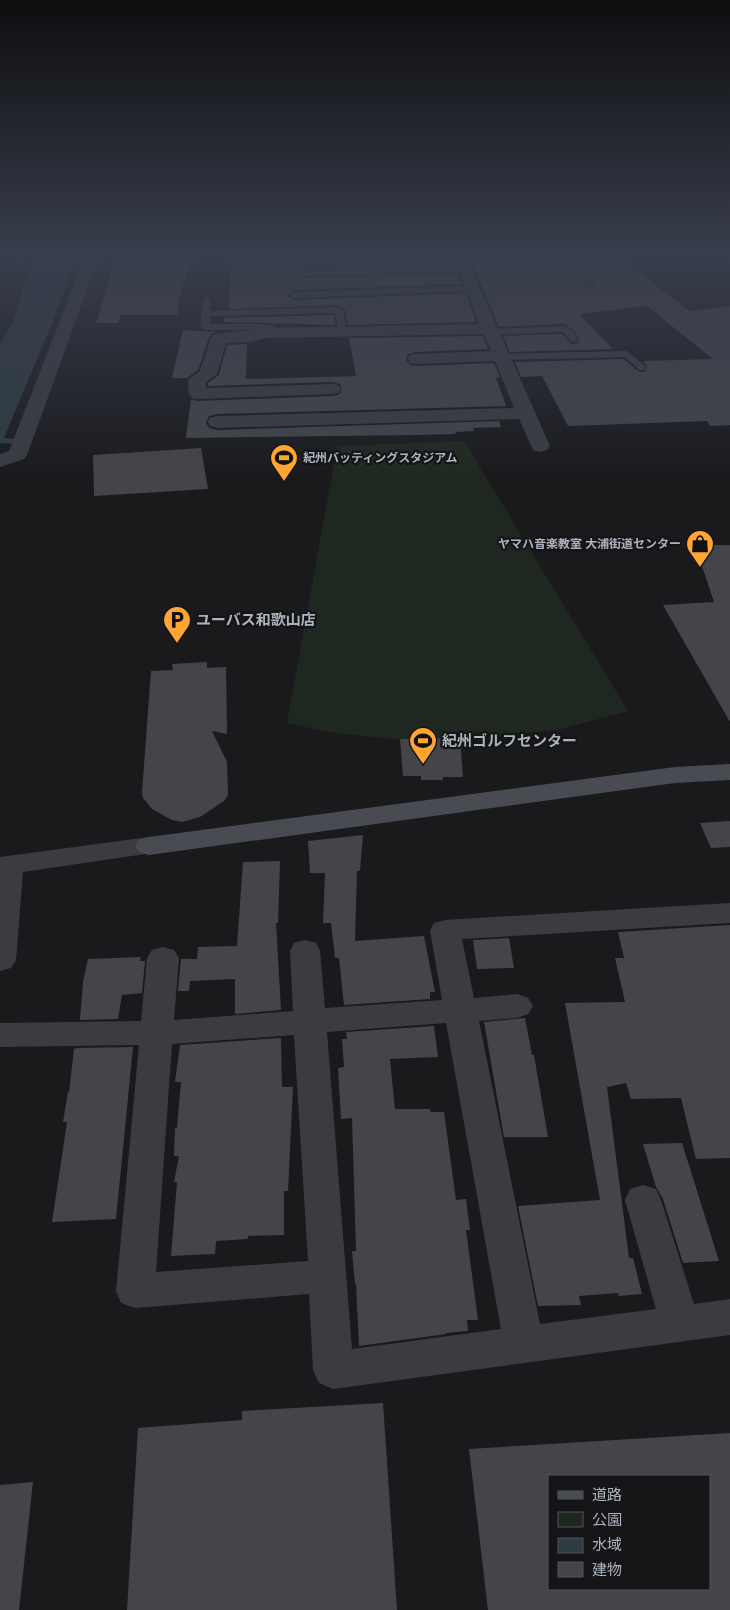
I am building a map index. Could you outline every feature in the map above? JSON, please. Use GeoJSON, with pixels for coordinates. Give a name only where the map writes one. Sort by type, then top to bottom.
{"type":"FeatureCollection","features":[{"type":"Feature","properties":{"kind":"street"},"geometry":{"type":"LineString","coordinates":[[0,461],[17,455],[64,329]]}},
{"type":"Feature","properties":{"kind":"street"},"geometry":{"type":"LineString","coordinates":[[332,389],[198,394],[197,380],[208,374],[218,338],[250,337],[272,333],[490,330],[540,446]]}},
{"type":"Feature","properties":{"kind":"street"},"geometry":{"type":"LineString","coordinates":[[416,358],[501,357]]}},
{"type":"Feature","properties":{"kind":"street"},"geometry":{"type":"LineString","coordinates":[[294,390],[299,419]]}},
{"type":"Feature","properties":{"kind":"street"},"geometry":{"type":"LineString","coordinates":[[216,422],[525,412]]}},
{"type":"Feature","properties":{"kind":"street"},"geometry":{"type":"LineString","coordinates":[[0,960],[4,866],[675,775],[730,772]]}},
{"type":"Feature","properties":{"kind":"street"},"geometry":{"type":"LineString","coordinates":[[524,1343],[445,930],[730,912]]}},
{"type":"Feature","properties":{"kind":"street"},"geometry":{"type":"LineString","coordinates":[[305,951],[328,1276],[332,1370],[730,1317]]}},
{"type":"Feature","properties":{"kind":"street"},"geometry":{"type":"LineString","coordinates":[[163,958],[135,1290],[328,1276]]}},
{"type":"Feature","properties":{"kind":"street"},"geometry":{"type":"LineString","coordinates":[[0,1035],[157,1034],[517,1006]]}},
{"type":"Feature","properties":{"kind":"street"},"geometry":{"type":"LineString","coordinates":[[643,1200],[680,1323]]}},
{"type":"Feature","properties":{"kind":"lane"},"geometry":{"type":"LineString","coordinates":[[490,330],[555,329]]}},
{"type":"Feature","properties":{"kind":"lane"},"geometry":{"type":"LineString","coordinates":[[565,329],[574,340]]}},
{"type":"Feature","properties":{"kind":"lane"},"geometry":{"type":"LineString","coordinates":[[501,357],[628,354],[642,368]]}},
{"type":"Feature","properties":{"kind":"green space","name":"紀州ゴルフセンター"},"geometry":{"type":"Polygon","coordinates":[[[464,441],[628,711],[557,730],[468,738],[394,739],[328,732],[287,723],[337,446],[464,441]]]}},
{"type":"Feature","properties":{"kind":"water"},"geometry":{"type":"Polygon","coordinates":[[[8,329],[49,329],[4,438],[16,439],[13,444],[0,443],[0,344],[8,329]]]}},
{"type":"Feature","properties":{"kind":"building"},"geometry":{"type":"Polygon","coordinates":[[[571,329],[594,329],[613,349],[510,352],[503,336],[562,334],[571,344],[578,343],[579,339],[571,329]]]}},
{"type":"Feature","properties":{"kind":"building"},"geometry":{"type":"Polygon","coordinates":[[[676,329],[730,329],[730,425],[711,426],[707,421],[568,426],[542,376],[521,377],[515,362],[624,359],[638,371],[645,372],[647,366],[643,361],[713,359],[676,329]]]}},
{"type":"Feature","properties":{"kind":"building"},"geometry":{"type":"Polygon","coordinates":[[[183,330],[218,332],[213,333],[209,337],[198,370],[187,378],[172,378],[183,330]]]}},
{"type":"Feature","properties":{"kind":"building"},"geometry":{"type":"Polygon","coordinates":[[[483,336],[488,349],[416,352],[408,354],[406,360],[410,365],[416,366],[494,363],[500,377],[496,378],[506,406],[217,414],[209,416],[206,423],[209,428],[217,430],[499,421],[501,427],[473,428],[474,431],[455,432],[456,434],[186,438],[191,399],[198,401],[332,396],[338,395],[342,390],[340,384],[332,382],[208,386],[208,383],[219,375],[227,345],[247,344],[246,379],[356,376],[349,338],[483,336]]]}},
{"type":"Feature","properties":{"kind":"building"},"geometry":{"type":"Polygon","coordinates":[[[201,448],[208,489],[94,496],[93,455],[201,448]]]}},
{"type":"Feature","properties":{"kind":"building"},"geometry":{"type":"Polygon","coordinates":[[[695,545],[730,545],[730,722],[663,605],[714,602],[695,545]]]}},
{"type":"Feature","properties":{"kind":"building"},"geometry":{"type":"Polygon","coordinates":[[[207,662],[207,668],[226,667],[227,734],[212,731],[227,762],[228,795],[224,801],[200,817],[182,822],[172,820],[152,809],[143,798],[151,671],[173,670],[172,664],[207,662]]]}},
{"type":"Feature","properties":{"kind":"building"},"geometry":{"type":"Polygon","coordinates":[[[460,738],[463,777],[443,777],[443,780],[421,780],[421,776],[403,776],[400,739],[460,738]]]}},
{"type":"Feature","properties":{"kind":"building"},"geometry":{"type":"Polygon","coordinates":[[[730,821],[730,847],[711,848],[700,823],[730,821]]]}},
{"type":"Feature","properties":{"kind":"building"},"geometry":{"type":"Polygon","coordinates":[[[363,835],[360,871],[357,871],[355,941],[424,936],[435,992],[430,992],[430,999],[344,1005],[339,958],[335,958],[331,923],[323,923],[325,873],[310,873],[308,841],[363,835]]]}},
{"type":"Feature","properties":{"kind":"building"},"geometry":{"type":"Polygon","coordinates":[[[280,861],[278,923],[276,923],[281,1010],[235,1014],[235,979],[190,981],[189,991],[178,991],[181,959],[197,959],[198,947],[237,946],[243,862],[280,861]]]}},
{"type":"Feature","properties":{"kind":"building"},"geometry":{"type":"Polygon","coordinates":[[[730,925],[730,1158],[696,1159],[681,1098],[631,1099],[626,1083],[607,1087],[629,1258],[633,1258],[642,1294],[619,1296],[618,1293],[579,1296],[581,1305],[538,1306],[518,1206],[600,1200],[565,1003],[625,1002],[615,958],[624,958],[618,932],[730,925]]]}},
{"type":"Feature","properties":{"kind":"building"},"geometry":{"type":"Polygon","coordinates":[[[509,938],[514,968],[477,969],[473,940],[509,938]]]}},
{"type":"Feature","properties":{"kind":"building"},"geometry":{"type":"Polygon","coordinates":[[[141,957],[140,961],[145,961],[142,993],[122,995],[118,1019],[80,1020],[83,982],[88,959],[141,957]]]}},
{"type":"Feature","properties":{"kind":"building"},"geometry":{"type":"Polygon","coordinates":[[[525,1018],[532,1055],[534,1055],[548,1137],[504,1137],[484,1022],[525,1018]]]}},
{"type":"Feature","properties":{"kind":"building"},"geometry":{"type":"Polygon","coordinates":[[[434,1026],[438,1057],[390,1059],[395,1109],[430,1109],[431,1112],[444,1112],[456,1200],[466,1199],[470,1230],[466,1230],[478,1320],[467,1320],[468,1331],[359,1346],[356,1284],[352,1251],[356,1251],[352,1118],[341,1119],[338,1068],[344,1067],[342,1039],[347,1039],[346,1032],[434,1026]]]}},
{"type":"Feature","properties":{"kind":"building"},"geometry":{"type":"Polygon","coordinates":[[[281,1038],[282,1087],[293,1087],[288,1191],[284,1191],[284,1235],[248,1236],[248,1239],[216,1241],[215,1254],[171,1256],[177,1182],[174,1182],[179,1156],[174,1156],[175,1128],[177,1128],[181,1082],[175,1082],[180,1045],[281,1038]]]}},
{"type":"Feature","properties":{"kind":"building"},"geometry":{"type":"Polygon","coordinates":[[[133,1047],[116,1219],[52,1222],[67,1122],[63,1122],[74,1049],[133,1047]]]}},
{"type":"Feature","properties":{"kind":"building"},"geometry":{"type":"Polygon","coordinates":[[[682,1143],[719,1261],[683,1263],[643,1144],[682,1143]]]}},
{"type":"Feature","properties":{"kind":"building"},"geometry":{"type":"Polygon","coordinates":[[[383,1403],[397,1610],[127,1610],[138,1428],[242,1420],[242,1411],[383,1403]]]}},
{"type":"Feature","properties":{"kind":"building"},"geometry":{"type":"Polygon","coordinates":[[[730,1433],[730,1610],[488,1610],[469,1449],[730,1433]]]}},
{"type":"Feature","properties":{"kind":"building"},"geometry":{"type":"Polygon","coordinates":[[[33,1482],[19,1610],[0,1610],[0,1485],[33,1482]]]}},
{"type":"Feature","properties":{"kind":"place","name":"紀州バッティングスタジアム"},"geometry":{"type":"Point","coordinates":[284,482]}},
{"type":"Feature","properties":{"kind":"place","name":"ヤマハ音楽教室 大浦街道センター"},"geometry":{"type":"Point","coordinates":[700,568]}},
{"type":"Feature","properties":{"kind":"place","name":"ユーバス和歌山店"},"geometry":{"type":"Point","coordinates":[177,644]}},
{"type":"Feature","properties":{"kind":"place","name":"紀州ゴルフセンター"},"geometry":{"type":"Point","coordinates":[423,765]}}]}
